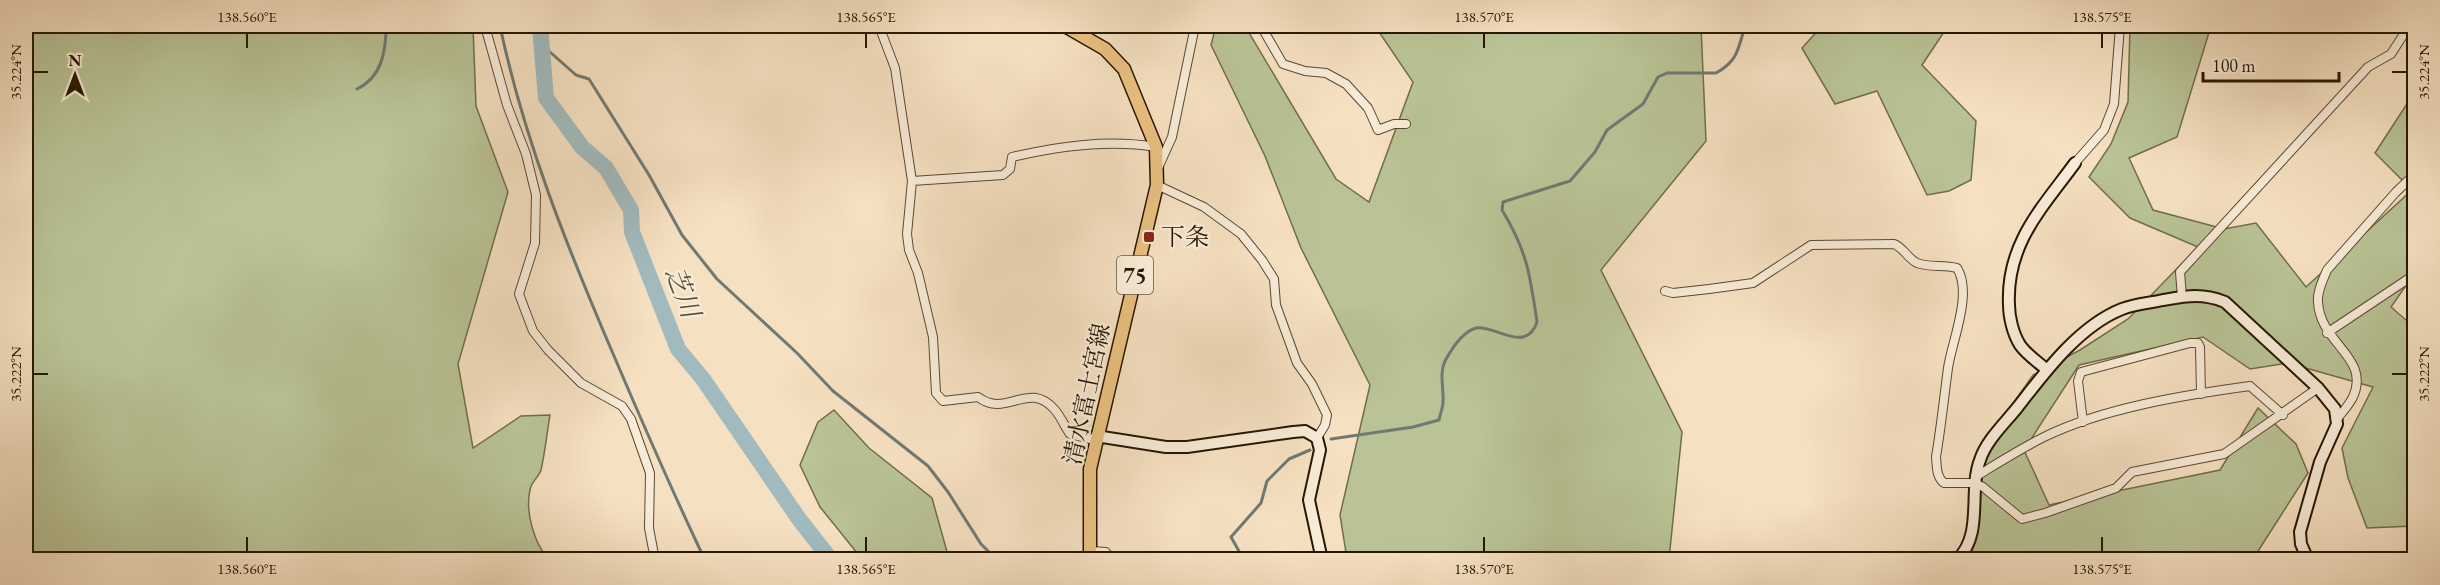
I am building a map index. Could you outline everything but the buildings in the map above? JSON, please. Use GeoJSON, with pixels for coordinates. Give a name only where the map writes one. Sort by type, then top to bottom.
{"type":"FeatureCollection","features":[{"type":"Feature","properties":{"kind":"main road","name":"清水富士宮線"},"geometry":{"type":"LineString","coordinates":[[1065,26],[1105,49],[1124,69],[1156,147],[1158,170],[1157,185],[1090,469],[1090,555]]}},
{"type":"Feature","properties":{"kind":"street"},"geometry":{"type":"LineString","coordinates":[[485,26],[536,195],[535,243],[519,294],[533,331],[548,350],[581,383],[622,406],[631,419],[650,473],[649,528],[655,560]]}},
{"type":"Feature","properties":{"kind":"street"},"geometry":{"type":"LineString","coordinates":[[879,26],[895,68],[912,181],[907,234],[909,250],[918,273],[933,337],[936,393],[943,401],[978,397],[987,404],[999,405],[1026,397],[1036,397],[1054,409],[1070,434],[1166,447],[1187,447],[1305,431],[1317,438]]}},
{"type":"Feature","properties":{"kind":"street"},"geometry":{"type":"LineString","coordinates":[[1158,170],[1172,137],[1195,26]]}},
{"type":"Feature","properties":{"kind":"street"},"geometry":{"type":"LineString","coordinates":[[1261,26],[1283,64],[1305,71],[1326,73],[1346,84],[1368,108],[1377,130],[1394,123],[1406,124]]}},
{"type":"Feature","properties":{"kind":"street"},"geometry":{"type":"LineString","coordinates":[[2047,370],[2020,345],[2014,330],[2009,311],[2010,272],[2020,242],[2031,224],[2075,163],[2104,130],[2114,104],[2120,26]]}},
{"type":"Feature","properties":{"kind":"street"},"geometry":{"type":"LineString","coordinates":[[2182,297],[2180,272],[2368,67],[2391,54],[2409,26]]}},
{"type":"Feature","properties":{"kind":"street"},"geometry":{"type":"LineString","coordinates":[[912,181],[1003,175],[1011,169],[1012,157],[1039,151],[1115,142],[1156,147]]}},
{"type":"Feature","properties":{"kind":"street"},"geometry":{"type":"LineString","coordinates":[[2336,420],[2352,399],[2357,386],[2357,373],[2353,363],[2322,325],[2317,300],[2327,270],[2396,192],[2415,175]]}},
{"type":"Feature","properties":{"kind":"street"},"geometry":{"type":"LineString","coordinates":[[1157,185],[1204,207],[1240,234],[1274,279],[1276,305],[1296,363],[1312,384],[1327,415],[1325,425],[1317,438],[1320,450],[1309,500],[1322,560]]}},
{"type":"Feature","properties":{"kind":"street"},"geometry":{"type":"LineString","coordinates":[[1665,291],[1673,293],[1708,290],[1753,283],[1811,245],[1894,244],[1901,246],[1908,257],[1915,262],[1957,268],[1962,286],[1960,314],[1948,366],[1936,457],[1940,480],[1944,483],[1975,480],[2044,437],[2083,422],[2157,401],[2250,386],[2283,415]]}},
{"type":"Feature","properties":{"kind":"street"},"geometry":{"type":"LineString","coordinates":[[2327,333],[2415,275]]}},
{"type":"Feature","properties":{"kind":"street"},"geometry":{"type":"LineString","coordinates":[[1957,560],[1971,542],[1975,480],[1980,459],[1988,444],[2047,370],[2079,337],[2122,309],[2182,297],[2208,296],[2225,302],[2318,388],[2335,409],[2337,424],[2320,462],[2302,520],[2301,543],[2308,560]]}},
{"type":"Feature","properties":{"kind":"street"},"geometry":{"type":"LineString","coordinates":[[2083,422],[2078,381],[2081,372],[2190,343],[2198,343],[2200,347],[2201,394]]}},
{"type":"Feature","properties":{"kind":"street"},"geometry":{"type":"LineString","coordinates":[[1975,480],[2022,519],[2045,513],[2116,488],[2132,472],[2224,454],[2283,415],[2318,388]]}},
{"type":"Feature","properties":{"kind":"street"},"geometry":{"type":"LineString","coordinates":[[1090,555],[1106,552],[1110,560]]}},
{"type":"Feature","properties":{"kind":"green space"},"geometry":{"type":"Polygon","coordinates":[[[26,26],[473,26],[476,106],[508,192],[458,364],[473,448],[521,416],[550,415],[541,470],[533,482],[529,499],[532,526],[548,559],[499,560],[498,557],[497,560],[26,559],[26,26]]]}},
{"type":"Feature","properties":{"kind":"green space"},"geometry":{"type":"Polygon","coordinates":[[[1216,26],[1245,26],[1336,179],[1369,202],[1413,82],[1375,26],[1701,26],[1706,141],[1601,270],[1682,432],[1669,559],[1347,559],[1340,515],[1370,385],[1301,248],[1265,156],[1211,45],[1216,26]]]}},
{"type":"Feature","properties":{"kind":"green space"},"geometry":{"type":"Polygon","coordinates":[[[1822,26],[1948,26],[1922,65],[1976,121],[1971,180],[1949,191],[1927,195],[1877,91],[1835,104],[1802,48],[1822,26]]]}},
{"type":"Feature","properties":{"kind":"green space"},"geometry":{"type":"Polygon","coordinates":[[[2130,26],[2211,26],[2177,137],[2129,158],[2153,210],[2224,229],[2256,223],[2306,287],[2412,190],[2375,153],[2414,93],[2414,274],[2391,307],[2414,327],[2414,526],[2367,528],[2348,478],[2342,448],[2373,387],[2288,363],[2250,369],[2203,337],[2079,365],[2024,450],[2049,505],[2220,470],[2258,408],[2296,444],[2308,473],[2253,559],[1963,560],[1985,443],[2033,375],[2080,350],[2128,319],[2198,247],[2130,218],[2089,177],[2111,144],[2128,102],[2130,26]]]}},
{"type":"Feature","properties":{"kind":"green space"},"geometry":{"type":"Polygon","coordinates":[[[834,410],[869,448],[932,498],[949,559],[862,559],[820,507],[800,465],[818,422],[834,410]]]}},
{"type":"Feature","properties":{"kind":"waterway"},"geometry":{"type":"LineString","coordinates":[[357,89],[372,78],[381,62],[386,26]]}},
{"type":"Feature","properties":{"kind":"waterway"},"geometry":{"type":"LineString","coordinates":[[500,26],[521,111],[564,235],[636,407],[705,560]]}},
{"type":"Feature","properties":{"kind":"waterway","name":"芝川"},"geometry":{"type":"LineString","coordinates":[[540,26],[546,98],[582,147],[606,168],[631,210],[632,232],[678,349],[703,379],[799,519],[831,560]]}},
{"type":"Feature","properties":{"kind":"waterway"},"geometry":{"type":"LineString","coordinates":[[1331,439],[1413,427],[1439,420],[1443,404],[1443,366],[1462,337],[1476,328],[1518,337],[1532,332],[1537,322],[1529,276],[1517,238],[1502,210],[1503,202],[1570,181],[1595,152],[1607,130],[1643,104],[1658,77],[1667,73],[1716,73],[1733,59],[1739,48],[1745,26]]}},
{"type":"Feature","properties":{"kind":"waterway"},"geometry":{"type":"LineString","coordinates":[[542,45],[576,75],[589,79],[649,175],[682,235],[717,279],[797,353],[833,391],[928,466],[948,492],[981,544],[997,560]]}},
{"type":"Feature","properties":{"kind":"waterway"},"geometry":{"type":"LineString","coordinates":[[1244,560],[1231,537],[1261,503],[1267,481],[1289,459],[1310,450]]}},
{"type":"Feature","properties":{"kind":"place","name":"下条"},"geometry":{"type":"Point","coordinates":[1149,237]}}]}
